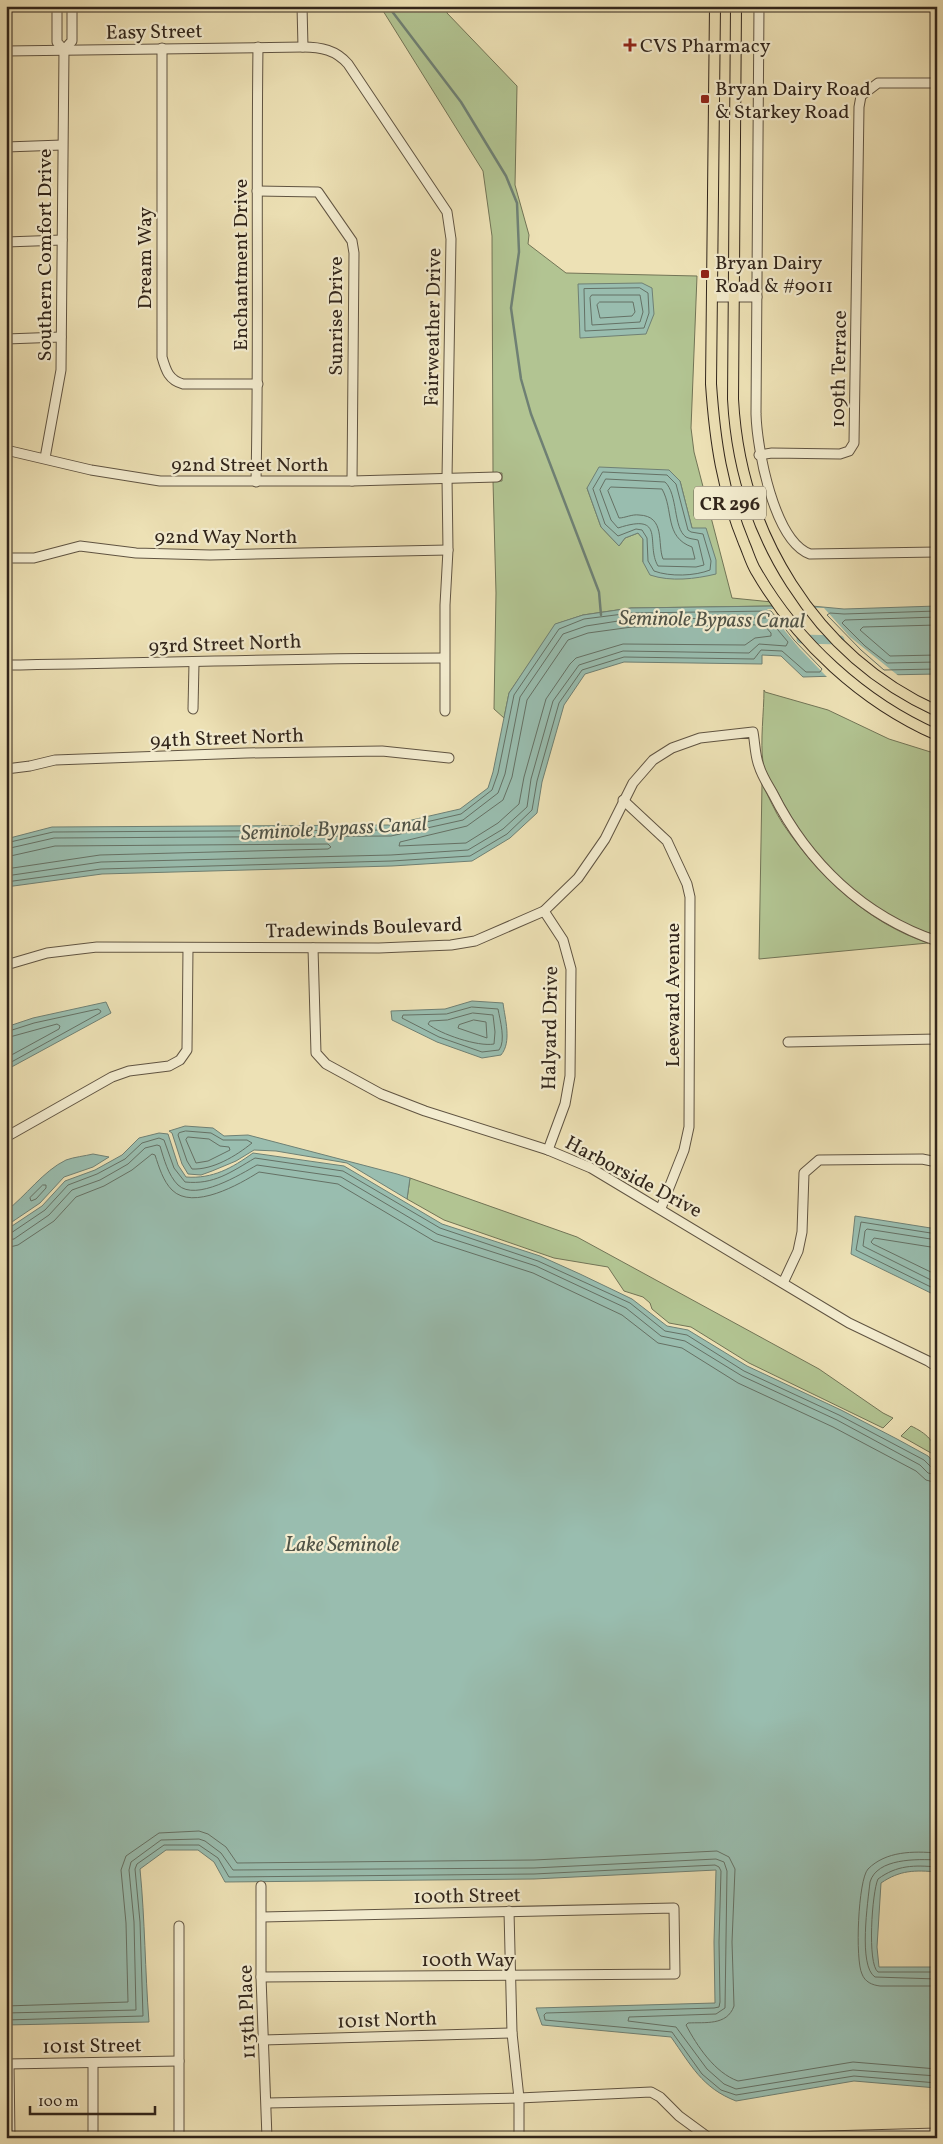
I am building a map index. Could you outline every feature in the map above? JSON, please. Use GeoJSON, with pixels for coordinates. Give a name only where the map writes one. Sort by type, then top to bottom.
{"type":"FeatureCollection","features":[{"type":"Feature","properties":{"kind":"main road","name":"CR 296"},"geometry":{"type":"LineString","coordinates":[[715,6],[711,384],[714,435],[726,492],[756,570],[784,611],[825,658],[871,697],[895,714],[937,735]]}},
{"type":"Feature","properties":{"kind":"main road","name":"CR 296"},"geometry":{"type":"LineString","coordinates":[[736,6],[732,376],[737,448],[749,498],[764,535],[784,572],[810,611],[854,657],[878,678],[937,711]]}},
{"type":"Feature","properties":{"kind":"street","name":"Southern Comfort Drive"},"geometry":{"type":"LineString","coordinates":[[57,6],[57,42],[64,50]]}},
{"type":"Feature","properties":{"kind":"street","name":"Southern Comfort Drive"},"geometry":{"type":"LineString","coordinates":[[45,458],[61,370],[64,50],[72,41],[72,6]]}},
{"type":"Feature","properties":{"kind":"street"},"geometry":{"type":"LineString","coordinates":[[302,6],[302,47]]}},
{"type":"Feature","properties":{"kind":"street"},"geometry":{"type":"LineString","coordinates":[[759,6],[756,414],[760,454],[769,490],[793,543],[801,551],[810,554],[937,552]]}},
{"type":"Feature","properties":{"kind":"street","name":"Enchantment Drive"},"geometry":{"type":"LineString","coordinates":[[256,482],[258,384],[258,47]]}},
{"type":"Feature","properties":{"kind":"street","name":"Easy Street"},"geometry":{"type":"LineString","coordinates":[[6,51],[302,47]]}},
{"type":"Feature","properties":{"kind":"street","name":"Fairweather Drive"},"geometry":{"type":"LineString","coordinates":[[302,47],[323,48],[341,56],[447,212],[451,238],[447,478],[448,550],[444,658],[445,711]]}},
{"type":"Feature","properties":{"kind":"street","name":"Dream Way"},"geometry":{"type":"LineString","coordinates":[[162,48],[162,357],[167,373],[176,382],[183,384],[258,384]]}},
{"type":"Feature","properties":{"kind":"street","name":"109th Terrace"},"geometry":{"type":"LineString","coordinates":[[760,454],[840,454],[848,451],[854,443],[859,107],[861,96],[878,83],[937,83]]}},
{"type":"Feature","properties":{"kind":"street"},"geometry":{"type":"LineString","coordinates":[[6,147],[62,145]]}},
{"type":"Feature","properties":{"kind":"street","name":"Sunrise Drive"},"geometry":{"type":"LineString","coordinates":[[257,191],[318,192],[352,241],[354,253],[352,481]]}},
{"type":"Feature","properties":{"kind":"street"},"geometry":{"type":"LineString","coordinates":[[6,242],[62,240]]}},
{"type":"Feature","properties":{"kind":"street"},"geometry":{"type":"LineString","coordinates":[[713,297],[757,298]]}},
{"type":"Feature","properties":{"kind":"street"},"geometry":{"type":"LineString","coordinates":[[6,338],[62,338]]}},
{"type":"Feature","properties":{"kind":"street","name":"92nd Street North"},"geometry":{"type":"LineString","coordinates":[[6,450],[91,470],[160,481],[352,481],[497,477]]}},
{"type":"Feature","properties":{"kind":"street","name":"92nd Way North"},"geometry":{"type":"LineString","coordinates":[[6,558],[34,558],[80,546],[136,553],[210,555],[448,550]]}},
{"type":"Feature","properties":{"kind":"street","name":"93rd Street North"},"geometry":{"type":"LineString","coordinates":[[6,665],[194,663],[317,658],[444,658]]}},
{"type":"Feature","properties":{"kind":"street"},"geometry":{"type":"LineString","coordinates":[[193,709],[194,663]]}},
{"type":"Feature","properties":{"kind":"street","name":"Tradewinds Boulevard"},"geometry":{"type":"LineString","coordinates":[[6,966],[46,953],[76,948],[379,948],[461,944],[495,934],[544,911],[583,873],[604,840],[623,800],[644,768],[652,760],[672,748],[700,738],[753,732],[758,765],[786,821],[808,851],[836,881],[891,922],[937,941]]}},
{"type":"Feature","properties":{"kind":"street","name":"94th Street North"},"geometry":{"type":"LineString","coordinates":[[6,769],[55,760],[246,753],[382,752],[449,758]]}},
{"type":"Feature","properties":{"kind":"street","name":"Leeward Avenue"},"geometry":{"type":"LineString","coordinates":[[623,800],[667,841],[687,884],[690,896],[689,1127],[684,1150],[661,1208]]}},
{"type":"Feature","properties":{"kind":"street","name":"Halyard Drive"},"geometry":{"type":"LineString","coordinates":[[544,911],[563,940],[571,968],[570,1076],[565,1104],[548,1150]]}},
{"type":"Feature","properties":{"kind":"street"},"geometry":{"type":"LineString","coordinates":[[6,1137],[112,1077],[129,1071],[169,1066],[180,1060],[187,1050],[188,948]]}},
{"type":"Feature","properties":{"kind":"street","name":"Harborside Drive"},"geometry":{"type":"LineString","coordinates":[[313,948],[316,1053],[320,1058],[381,1094],[425,1111],[548,1150],[591,1168],[661,1208],[849,1323],[937,1366]]}},
{"type":"Feature","properties":{"kind":"street"},"geometry":{"type":"LineString","coordinates":[[788,1042],[937,1039]]}},
{"type":"Feature","properties":{"kind":"street"},"geometry":{"type":"LineString","coordinates":[[783,1283],[798,1250],[802,1232],[804,1173],[819,1160],[922,1159],[937,1162]]}},
{"type":"Feature","properties":{"kind":"street","name":"113th Place"},"geometry":{"type":"LineString","coordinates":[[261,1886],[261,1978],[268,2138]]}},
{"type":"Feature","properties":{"kind":"street","name":"100th Street"},"geometry":{"type":"LineString","coordinates":[[262,1917],[674,1908],[675,1974]]}},
{"type":"Feature","properties":{"kind":"street"},"geometry":{"type":"LineString","coordinates":[[509,1911],[512,2033],[519,2098],[519,2138]]}},
{"type":"Feature","properties":{"kind":"street"},"geometry":{"type":"LineString","coordinates":[[179,1926],[179,2138]]}},
{"type":"Feature","properties":{"kind":"street","name":"100th Way"},"geometry":{"type":"LineString","coordinates":[[261,1978],[675,1974]]}},
{"type":"Feature","properties":{"kind":"street","name":"101st North"},"geometry":{"type":"LineString","coordinates":[[263,2040],[512,2033]]}},
{"type":"Feature","properties":{"kind":"street","name":"101st Street"},"geometry":{"type":"LineString","coordinates":[[8,2064],[179,2061]]}},
{"type":"Feature","properties":{"kind":"street"},"geometry":{"type":"LineString","coordinates":[[92,2063],[93,2138]]}},
{"type":"Feature","properties":{"kind":"street"},"geometry":{"type":"LineString","coordinates":[[8,2064],[10,2138]]}},
{"type":"Feature","properties":{"kind":"street"},"geometry":{"type":"LineString","coordinates":[[267,2103],[519,2098],[651,2092],[660,2097],[679,2116],[707,2137]]}},
{"type":"Feature","properties":{"kind":"street"},"geometry":{"type":"LineString","coordinates":[[756,2138],[937,2133]]}},
{"type":"Feature","properties":{"kind":"green space"},"geometry":{"type":"Polygon","coordinates":[[[380,6],[446,6],[447,13],[517,86],[515,185],[529,235],[528,244],[566,273],[697,276],[691,428],[694,452],[732,598],[772,602],[775,606],[631,608],[583,615],[556,624],[509,693],[504,718],[494,709],[496,593],[493,481],[502,481],[502,473],[493,473],[492,236],[483,171],[380,6]],[[680,481],[587,488],[601,527],[619,546],[625,538],[638,533],[643,539],[643,562],[692,528],[680,481]]]}},
{"type":"Feature","properties":{"kind":"green space"},"geometry":{"type":"Polygon","coordinates":[[[764,690],[765,692],[828,710],[889,739],[937,754],[937,936],[911,926],[864,898],[843,881],[807,840],[791,817],[764,766],[762,745],[764,690]]]}},
{"type":"Feature","properties":{"kind":"green space"},"geometry":{"type":"Polygon","coordinates":[[[762,784],[783,824],[797,844],[829,880],[865,911],[906,934],[928,943],[759,959],[762,784]]]}},
{"type":"Feature","properties":{"kind":"green space"},"geometry":{"type":"Polygon","coordinates":[[[410,1178],[577,1237],[819,1369],[893,1418],[883,1428],[749,1363],[691,1327],[669,1323],[652,1309],[650,1303],[643,1297],[624,1291],[608,1267],[554,1258],[444,1220],[407,1199],[410,1178]]]}},
{"type":"Feature","properties":{"kind":"green space"},"geometry":{"type":"Polygon","coordinates":[[[911,1426],[930,1439],[935,1448],[937,1460],[931,1453],[901,1436],[911,1426]]]}},
{"type":"Feature","properties":{"kind":"water"},"geometry":{"type":"Polygon","coordinates":[[[642,283],[652,288],[654,314],[646,334],[580,338],[578,284],[642,283]]]}},
{"type":"Feature","properties":{"kind":"water"},"geometry":{"type":"Polygon","coordinates":[[[599,467],[669,470],[680,481],[692,528],[706,528],[716,560],[716,574],[683,579],[650,575],[643,562],[643,539],[638,533],[625,538],[619,546],[601,527],[587,488],[599,467]]]}},
{"type":"Feature","properties":{"kind":"water"},"geometry":{"type":"Polygon","coordinates":[[[775,606],[837,676],[803,677],[781,656],[762,655],[762,664],[624,662],[585,674],[564,705],[542,782],[537,813],[510,838],[472,861],[392,866],[102,874],[6,887],[6,839],[52,827],[390,825],[460,809],[488,788],[509,693],[555,624],[583,615],[631,608],[775,606]]]}},
{"type":"Feature","properties":{"kind":"water"},"geometry":{"type":"Polygon","coordinates":[[[812,606],[844,609],[937,606],[937,674],[883,675],[812,606]]]}},
{"type":"Feature","properties":{"kind":"water"},"geometry":{"type":"Polygon","coordinates":[[[472,1001],[503,1003],[507,1037],[501,1055],[482,1058],[437,1042],[392,1020],[391,1011],[445,1009],[472,1001]]]}},
{"type":"Feature","properties":{"kind":"water"},"geometry":{"type":"Polygon","coordinates":[[[106,1002],[111,1013],[6,1070],[6,1027],[33,1018],[106,1002]]]}},
{"type":"Feature","properties":{"kind":"water"},"geometry":{"type":"Polygon","coordinates":[[[185,1126],[213,1128],[224,1136],[248,1135],[410,1178],[407,1199],[347,1163],[276,1151],[254,1150],[236,1161],[201,1175],[188,1174],[182,1164],[172,1133],[169,1131],[185,1126]]]}},
{"type":"Feature","properties":{"kind":"water","name":"Lake Seminole"},"geometry":{"type":"Polygon","coordinates":[[[159,1133],[168,1134],[178,1165],[186,1177],[214,1174],[253,1153],[344,1166],[442,1224],[540,1256],[632,1299],[667,1326],[688,1330],[747,1366],[841,1410],[897,1439],[928,1456],[937,1466],[937,1872],[901,1873],[881,1883],[877,1947],[879,1967],[937,1967],[937,2088],[854,2081],[736,2101],[724,2096],[698,2075],[671,2037],[542,2025],[536,2008],[715,2003],[716,1870],[534,1879],[225,1882],[214,1862],[198,1850],[166,1850],[140,1869],[149,2022],[6,2025],[6,1230],[42,1206],[65,1181],[95,1170],[122,1155],[139,1138],[159,1133]]]}},
{"type":"Feature","properties":{"kind":"water"},"geometry":{"type":"Polygon","coordinates":[[[93,1154],[109,1157],[93,1167],[64,1177],[40,1203],[6,1226],[6,1211],[50,1170],[66,1160],[93,1154]]]}},
{"type":"Feature","properties":{"kind":"water"},"geometry":{"type":"Polygon","coordinates":[[[855,1216],[937,1229],[937,1296],[851,1254],[855,1216]]]}},
{"type":"Feature","properties":{"kind":"pier"},"geometry":{"type":"Polygon","coordinates":[[[811,608],[824,608],[850,637],[900,677],[881,677],[811,608]]]}},
{"type":"Feature","properties":{"kind":"pier"},"geometry":{"type":"Polygon","coordinates":[[[767,609],[779,609],[839,678],[829,679],[799,648],[767,609]]]}},
{"type":"Feature","properties":{"kind":"waterway"},"geometry":{"type":"LineString","coordinates":[[388,6],[461,102],[506,176],[517,203],[519,252],[511,308],[521,379],[531,414],[599,592],[601,615]]}},
{"type":"Feature","properties":{"kind":"waterway","name":"Seminole Bypass Canal"},"geometry":{"type":"LineString","coordinates":[[801,639],[840,640]]}},
{"type":"Feature","properties":{"kind":"place","name":"CVS Pharmacy"},"geometry":{"type":"Point","coordinates":[630,45]}},
{"type":"Feature","properties":{"kind":"place","name":"Bryan Dairy Road & Starkey Road"},"geometry":{"type":"Point","coordinates":[705,99]}},
{"type":"Feature","properties":{"kind":"place","name":"Bryan Dairy Road & #9011"},"geometry":{"type":"Point","coordinates":[705,274]}}]}
